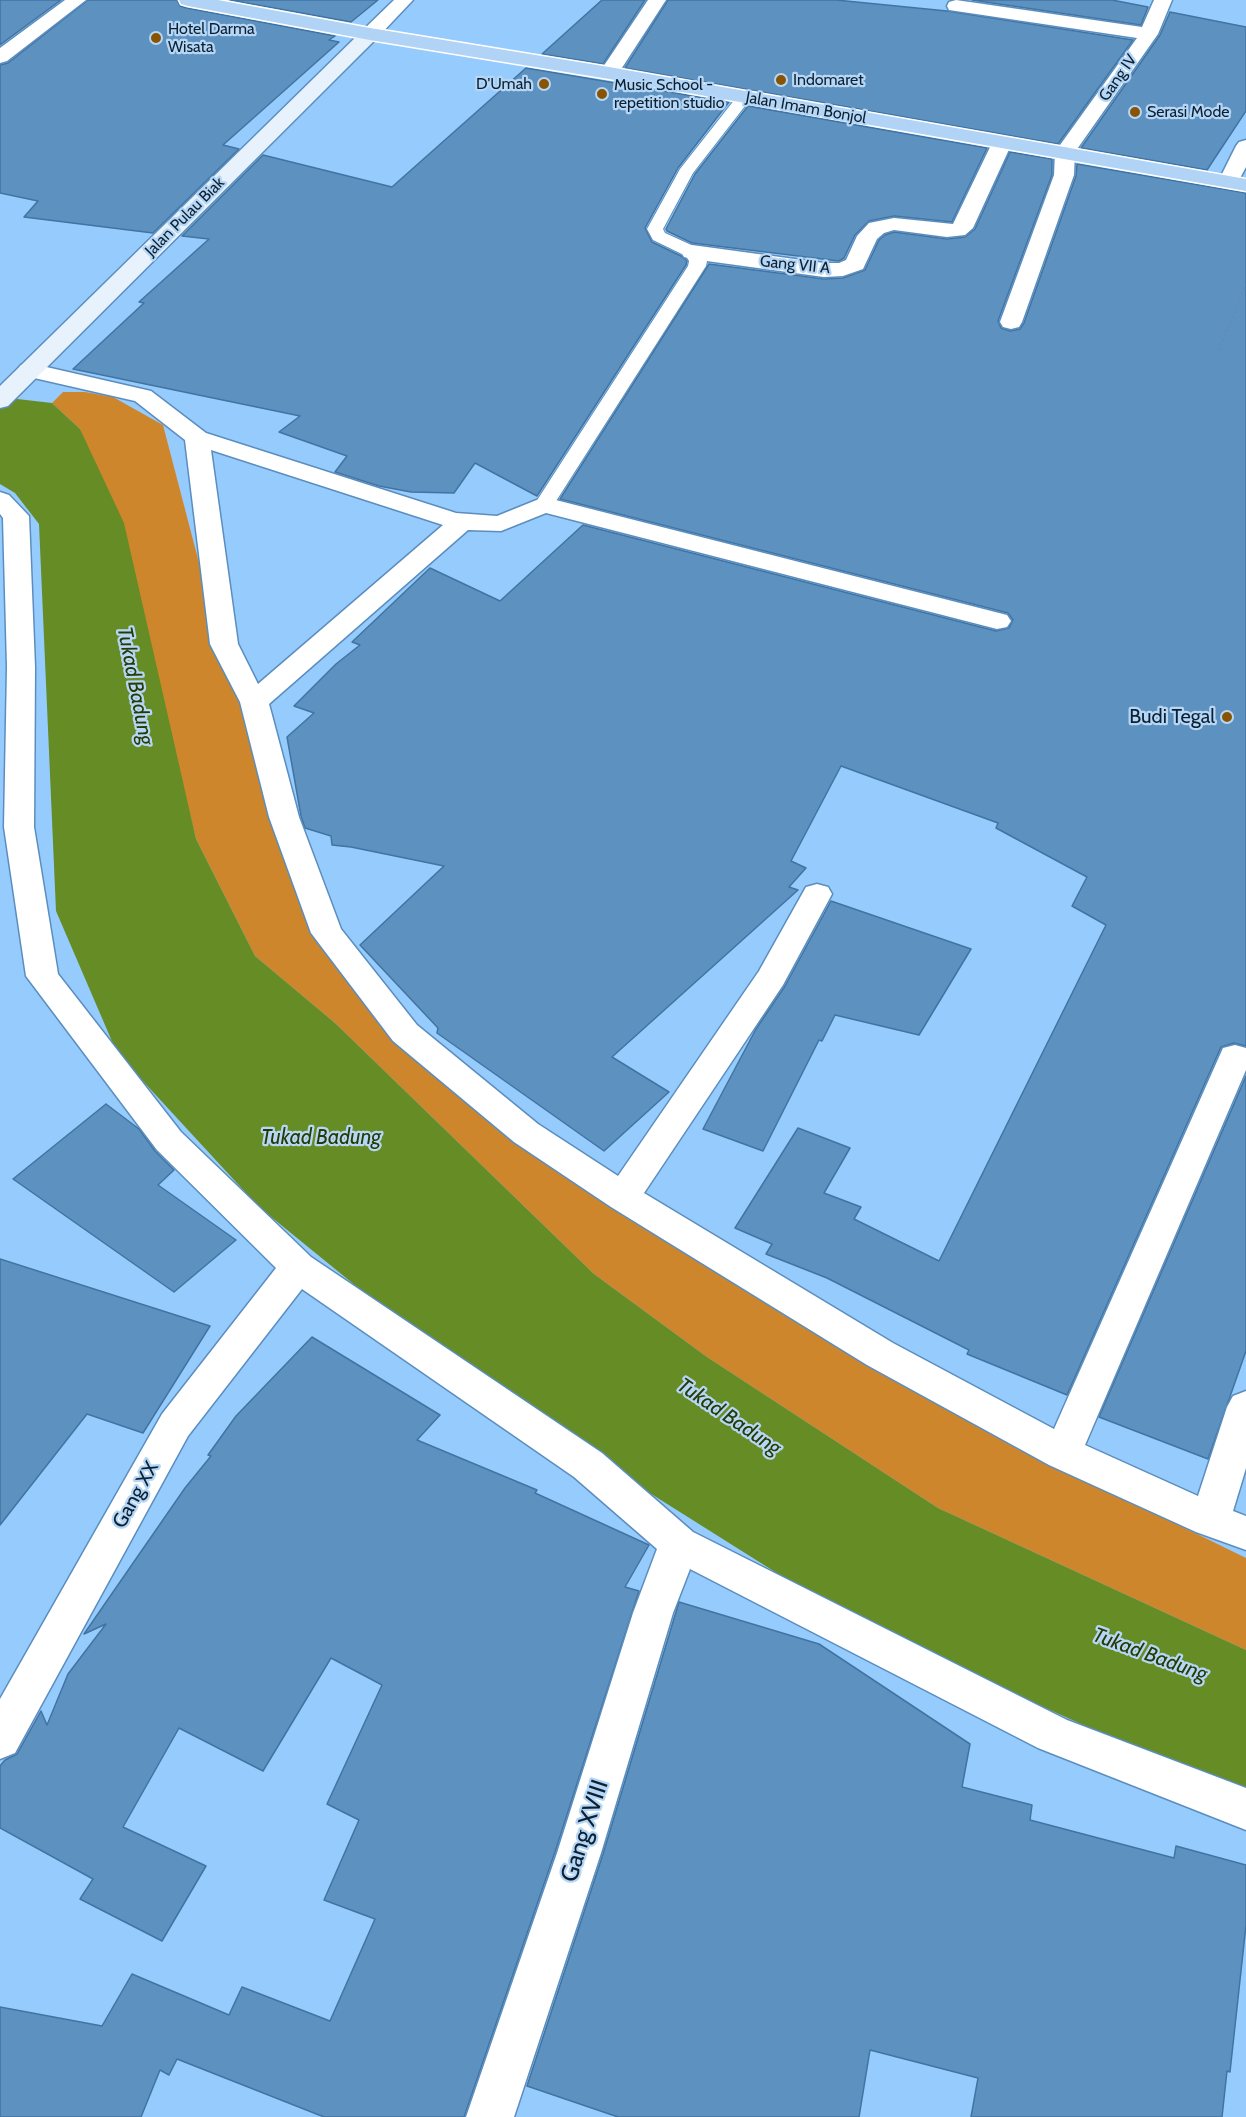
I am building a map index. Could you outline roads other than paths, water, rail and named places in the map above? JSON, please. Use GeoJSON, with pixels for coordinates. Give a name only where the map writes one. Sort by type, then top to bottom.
{"type":"FeatureCollection","features":[{"type":"Feature","properties":{"kind":"highway","name":"Jalan Imam Bonjol"},"geometry":{"type":"LineString","coordinates":[[188,0],[370,34],[609,73],[1237,183]]}},
{"type":"Feature","properties":{"kind":"street"},"geometry":{"type":"LineString","coordinates":[[0,57],[76,0]]}},
{"type":"Feature","properties":{"kind":"street"},"geometry":{"type":"LineString","coordinates":[[370,34],[404,0]]}},
{"type":"Feature","properties":{"kind":"street"},"geometry":{"type":"LineString","coordinates":[[609,73],[657,0]]}},
{"type":"Feature","properties":{"kind":"street","name":"Gang IV"},"geometry":{"type":"LineString","coordinates":[[1065,152],[1149,34],[1163,0]]}},
{"type":"Feature","properties":{"kind":"street"},"geometry":{"type":"LineString","coordinates":[[956,6],[1149,34]]}},
{"type":"Feature","properties":{"kind":"street","name":"Jalan Pulau Biak"},"geometry":{"type":"LineString","coordinates":[[13,386],[370,34]]}},
{"type":"Feature","properties":{"kind":"street","name":"Gang VII A"},"geometry":{"type":"LineString","coordinates":[[692,252],[824,270],[843,269],[855,264],[872,230],[886,225],[899,224],[947,231],[957,230],[962,228],[1002,143]]}},
{"type":"Feature","properties":{"kind":"street"},"geometry":{"type":"LineString","coordinates":[[1237,183],[1246,146]]}},
{"type":"Feature","properties":{"kind":"street"},"geometry":{"type":"LineString","coordinates":[[1011,322],[1064,175],[1065,152]]}},
{"type":"Feature","properties":{"kind":"street"},"geometry":{"type":"LineString","coordinates":[[13,386],[144,396],[197,438],[463,521],[483,524],[501,523],[544,505],[997,621]]}},
{"type":"Feature","properties":{"kind":"street"},"geometry":{"type":"LineString","coordinates":[[197,438],[224,644],[254,702],[284,817],[327,933],[405,1033],[526,1133],[623,1197],[880,1354],[1063,1453],[1210,1520],[1246,1533]]}},
{"type":"Feature","properties":{"kind":"street"},"geometry":{"type":"LineString","coordinates":[[0,501],[16,516],[21,667],[20,827],[42,976],[169,1141],[298,1268],[588,1465],[679,1544],[1053,1734],[1246,1809]]}},
{"type":"Feature","properties":{"kind":"street"},"geometry":{"type":"LineString","coordinates":[[254,702],[463,521]]}},
{"type":"Feature","properties":{"kind":"street"},"geometry":{"type":"LineString","coordinates":[[623,1197],[772,977],[817,894]]}},
{"type":"Feature","properties":{"kind":"street"},"geometry":{"type":"LineString","coordinates":[[1063,1453],[1235,1058]]}},
{"type":"Feature","properties":{"kind":"street","name":"Gang XX"},"geometry":{"type":"LineString","coordinates":[[0,1739],[175,1425],[298,1268]]}},
{"type":"Feature","properties":{"kind":"street"},"geometry":{"type":"LineString","coordinates":[[1210,1520],[1246,1407]]}},
{"type":"Feature","properties":{"kind":"street","name":"Gang XVIII"},"geometry":{"type":"LineString","coordinates":[[490,2117],[579,1853],[653,1613],[679,1544]]}},
{"type":"Feature","properties":{"kind":"lane"},"geometry":{"type":"LineString","coordinates":[[544,505],[697,266],[698,261],[692,252],[659,236],[655,229],[686,172],[744,97]]}},
{"type":"Feature","properties":{"kind":"water","name":"Tukad Badung"},"geometry":{"type":"Polygon","coordinates":[[[0,397],[52,403],[80,429],[124,523],[196,839],[255,956],[335,1023],[594,1274],[707,1357],[938,1508],[1246,1650],[1246,1793],[1163,1761],[853,1621],[475,1383],[259,1207],[117,1053],[56,911],[39,524],[15,493],[0,484],[0,397]]]}},
{"type":"Feature","properties":{"kind":"place","name":"Hotel Darma Wisata"},"geometry":{"type":"Point","coordinates":[156,38]}},
{"type":"Feature","properties":{"kind":"place","name":"Indomaret"},"geometry":{"type":"Point","coordinates":[781,80]}},
{"type":"Feature","properties":{"kind":"place","name":"D'Umah"},"geometry":{"type":"Point","coordinates":[544,84]}},
{"type":"Feature","properties":{"kind":"place","name":"Music School - repetition studio"},"geometry":{"type":"Point","coordinates":[602,94]}},
{"type":"Feature","properties":{"kind":"place","name":"Serasi Mode"},"geometry":{"type":"Point","coordinates":[1135,112]}},
{"type":"Feature","properties":{"kind":"place","name":"Budi Tegal"},"geometry":{"type":"Point","coordinates":[1227,717]}}]}
